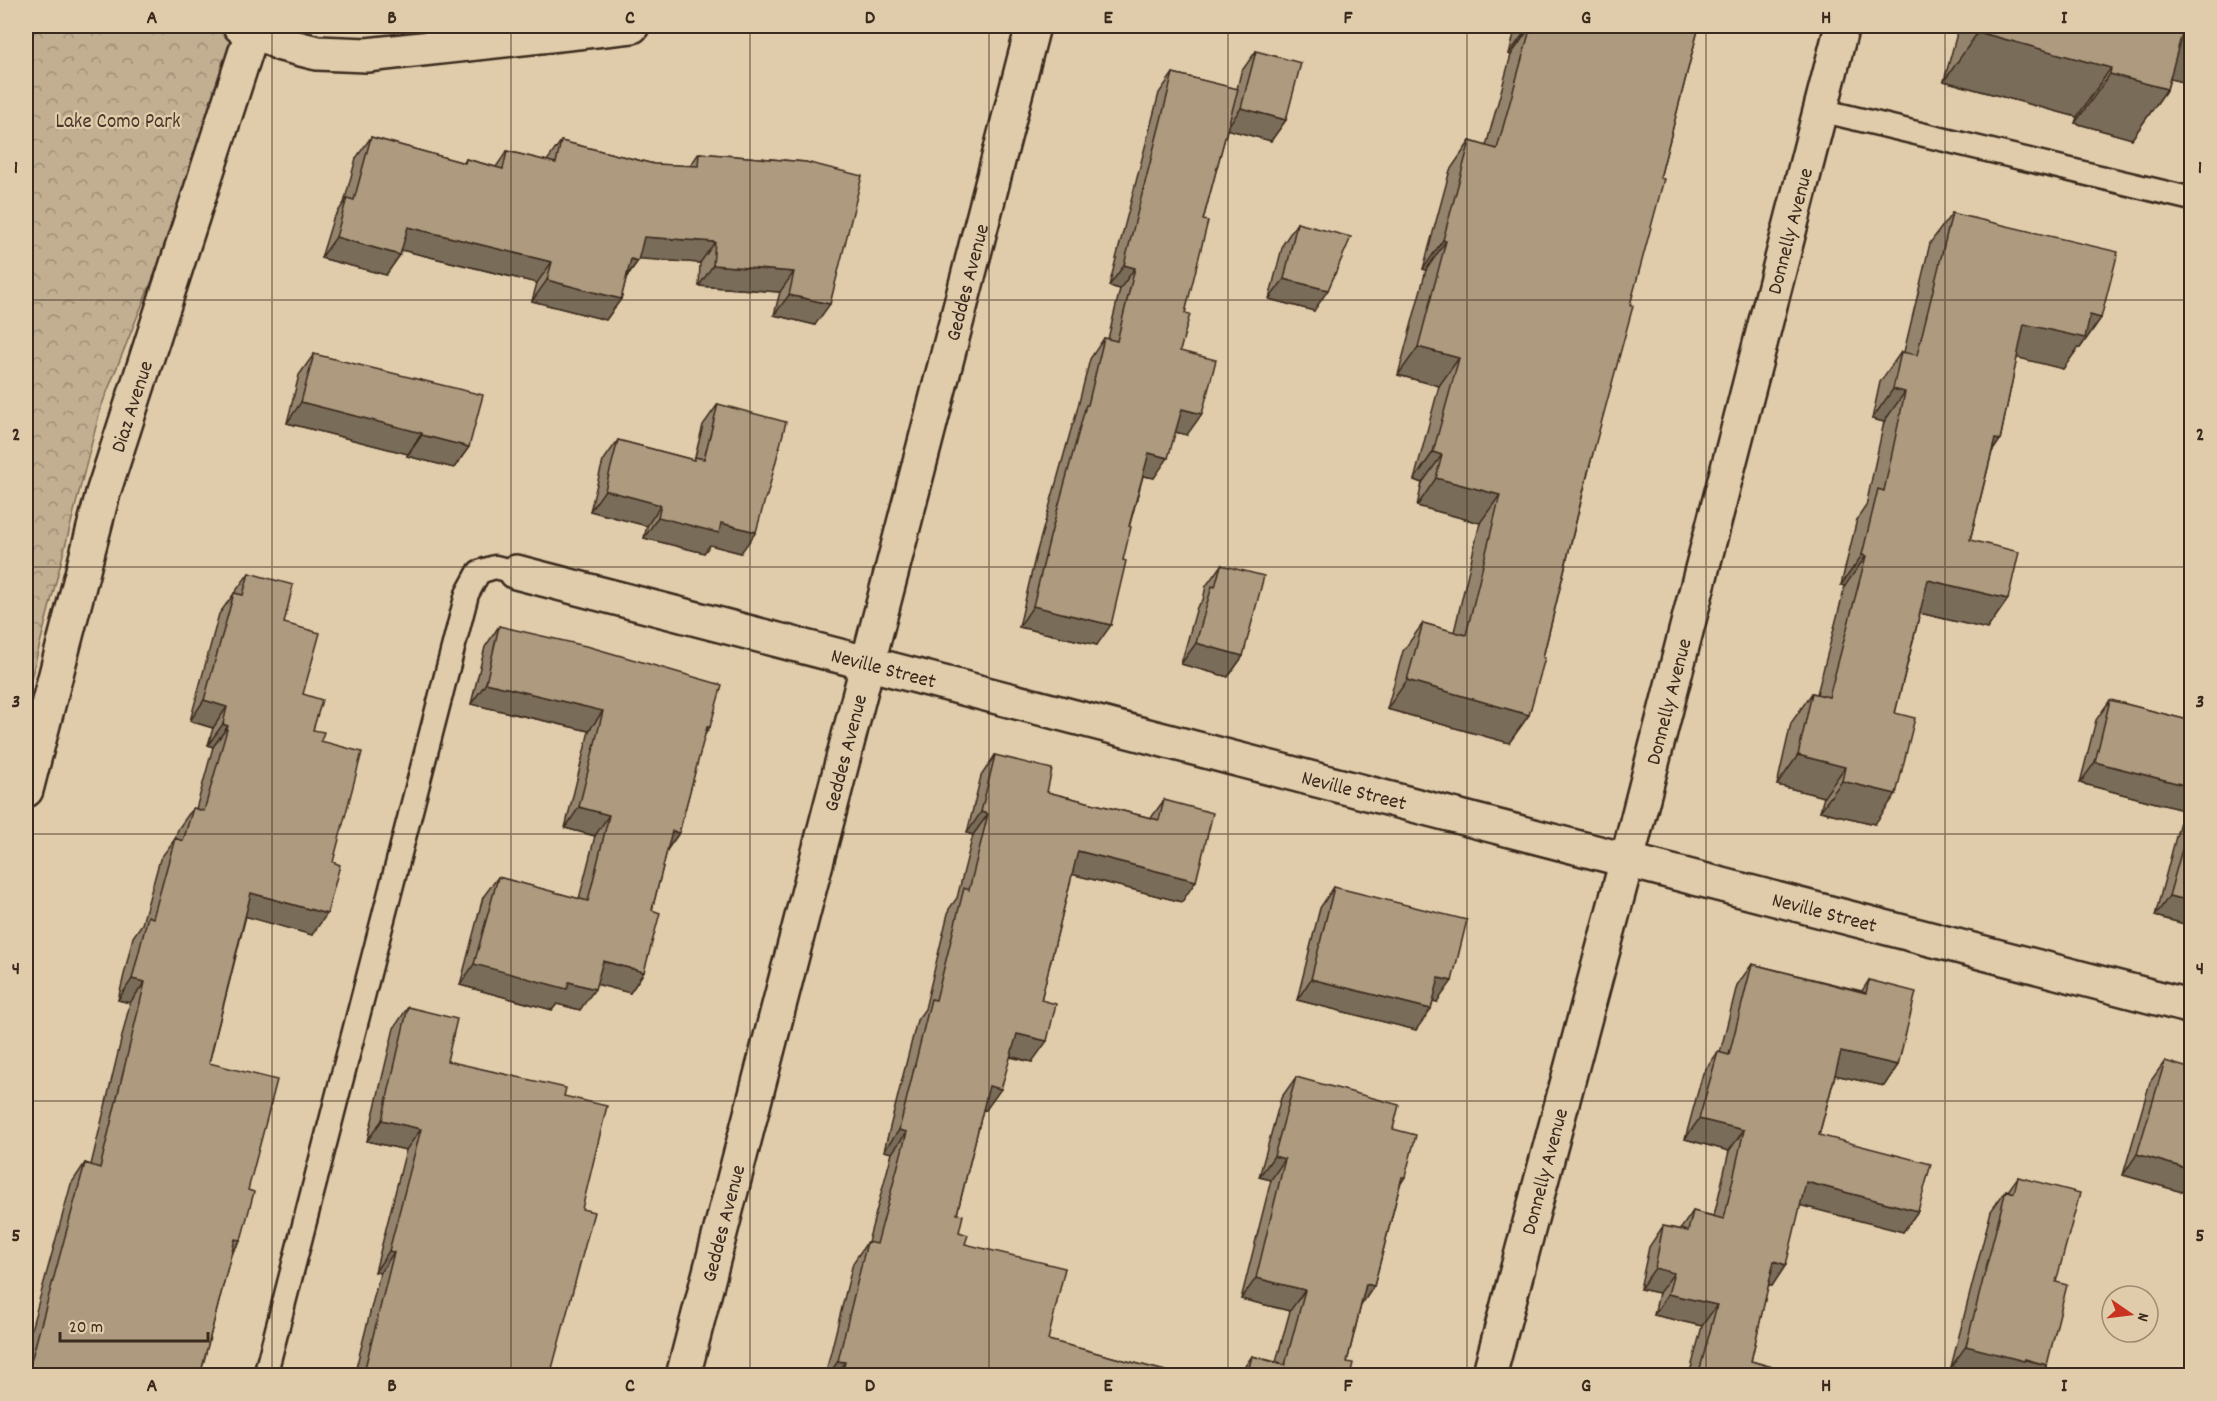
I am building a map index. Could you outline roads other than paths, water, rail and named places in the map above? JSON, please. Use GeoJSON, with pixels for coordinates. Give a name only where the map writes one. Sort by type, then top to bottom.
{"type":"FeatureCollection","features":[{"type":"Feature","properties":{"kind":"street"},"geometry":{"type":"LineString","coordinates":[[247,27],[281,44],[317,53],[367,55],[632,26]]}},
{"type":"Feature","properties":{"kind":"street","name":"Geddes Avenue"},"geometry":{"type":"LineString","coordinates":[[683,1376],[1033,26]]}},
{"type":"Feature","properties":{"kind":"street","name":"Donnelly Avenue"},"geometry":{"type":"LineString","coordinates":[[1490,1376],[1627,860],[1842,26]]}},
{"type":"Feature","properties":{"kind":"street","name":"Diaz Avenue"},"geometry":{"type":"LineString","coordinates":[[26,790],[103,494],[247,27]]}},
{"type":"Feature","properties":{"kind":"street","name":"Neville Street"},"geometry":{"type":"LineString","coordinates":[[516,572],[2192,1007]]}},
{"type":"Feature","properties":{"kind":"lane"},"geometry":{"type":"LineString","coordinates":[[1820,110],[2192,199]]}},
{"type":"Feature","properties":{"kind":"lane"},"geometry":{"type":"LineString","coordinates":[[264,1376],[467,594],[479,572],[495,567],[516,572]]}},
{"type":"Feature","properties":{"kind":"park label","name":"Lake Como Park"},"geometry":{"type":"Point","coordinates":[118,120]}}]}
